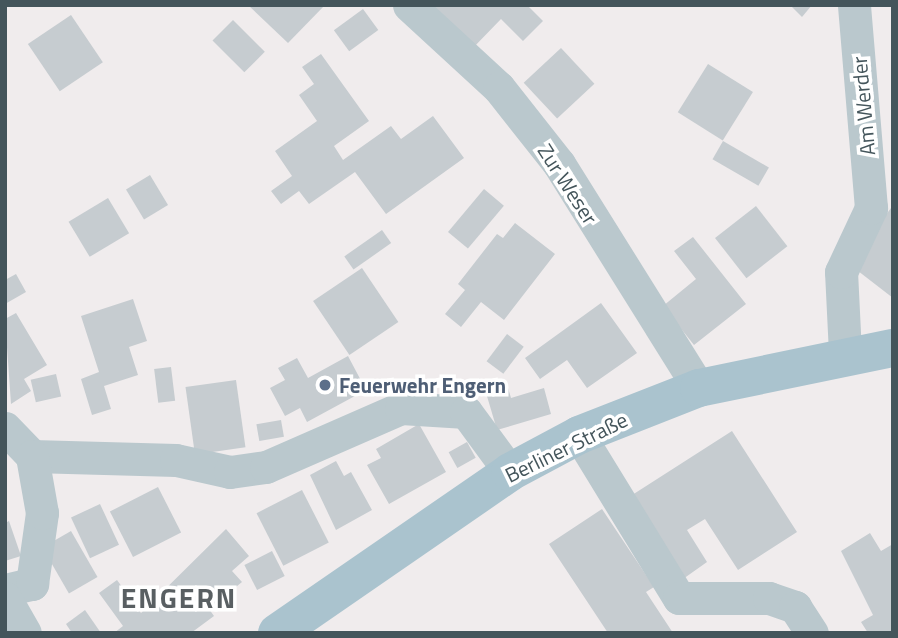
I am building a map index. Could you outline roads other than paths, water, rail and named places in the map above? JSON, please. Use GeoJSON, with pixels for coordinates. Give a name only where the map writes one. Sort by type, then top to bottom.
{"type":"FeatureCollection","features":[{"type":"Feature","properties":{"kind":"main road","name":"Berliner Straße"},"geometry":{"type":"LineString","coordinates":[[277,633],[510,472],[579,435],[699,388],[845,353],[893,348]]}},
{"type":"Feature","properties":{"kind":"street","name":"Zur Weser"},"geometry":{"type":"LineString","coordinates":[[409,5],[499,88],[559,164],[699,388]]}},
{"type":"Feature","properties":{"kind":"street","name":"Am Werder"},"geometry":{"type":"LineString","coordinates":[[845,353],[841,272],[882,199],[854,5]]}},
{"type":"Feature","properties":{"kind":"street"},"geometry":{"type":"LineString","coordinates":[[32,456],[176,460],[230,472],[266,467],[401,408],[466,412],[510,472]]}},
{"type":"Feature","properties":{"kind":"street"},"geometry":{"type":"LineString","coordinates":[[5,428],[32,456],[42,513],[32,584],[5,590]]}},
{"type":"Feature","properties":{"kind":"street"},"geometry":{"type":"LineString","coordinates":[[579,435],[679,598],[769,598],[795,607],[812,633]]}},
{"type":"Feature","properties":{"kind":"street"},"geometry":{"type":"LineString","coordinates":[[5,598],[25,633]]}},
{"type":"Feature","properties":{"kind":"place","name":"Feuerwehr Engern"},"geometry":{"type":"Point","coordinates":[325,385]}},
{"type":"Feature","properties":{"kind":"district","name":"ENGERN"},"geometry":{"type":"Point","coordinates":[179,598]}}]}
